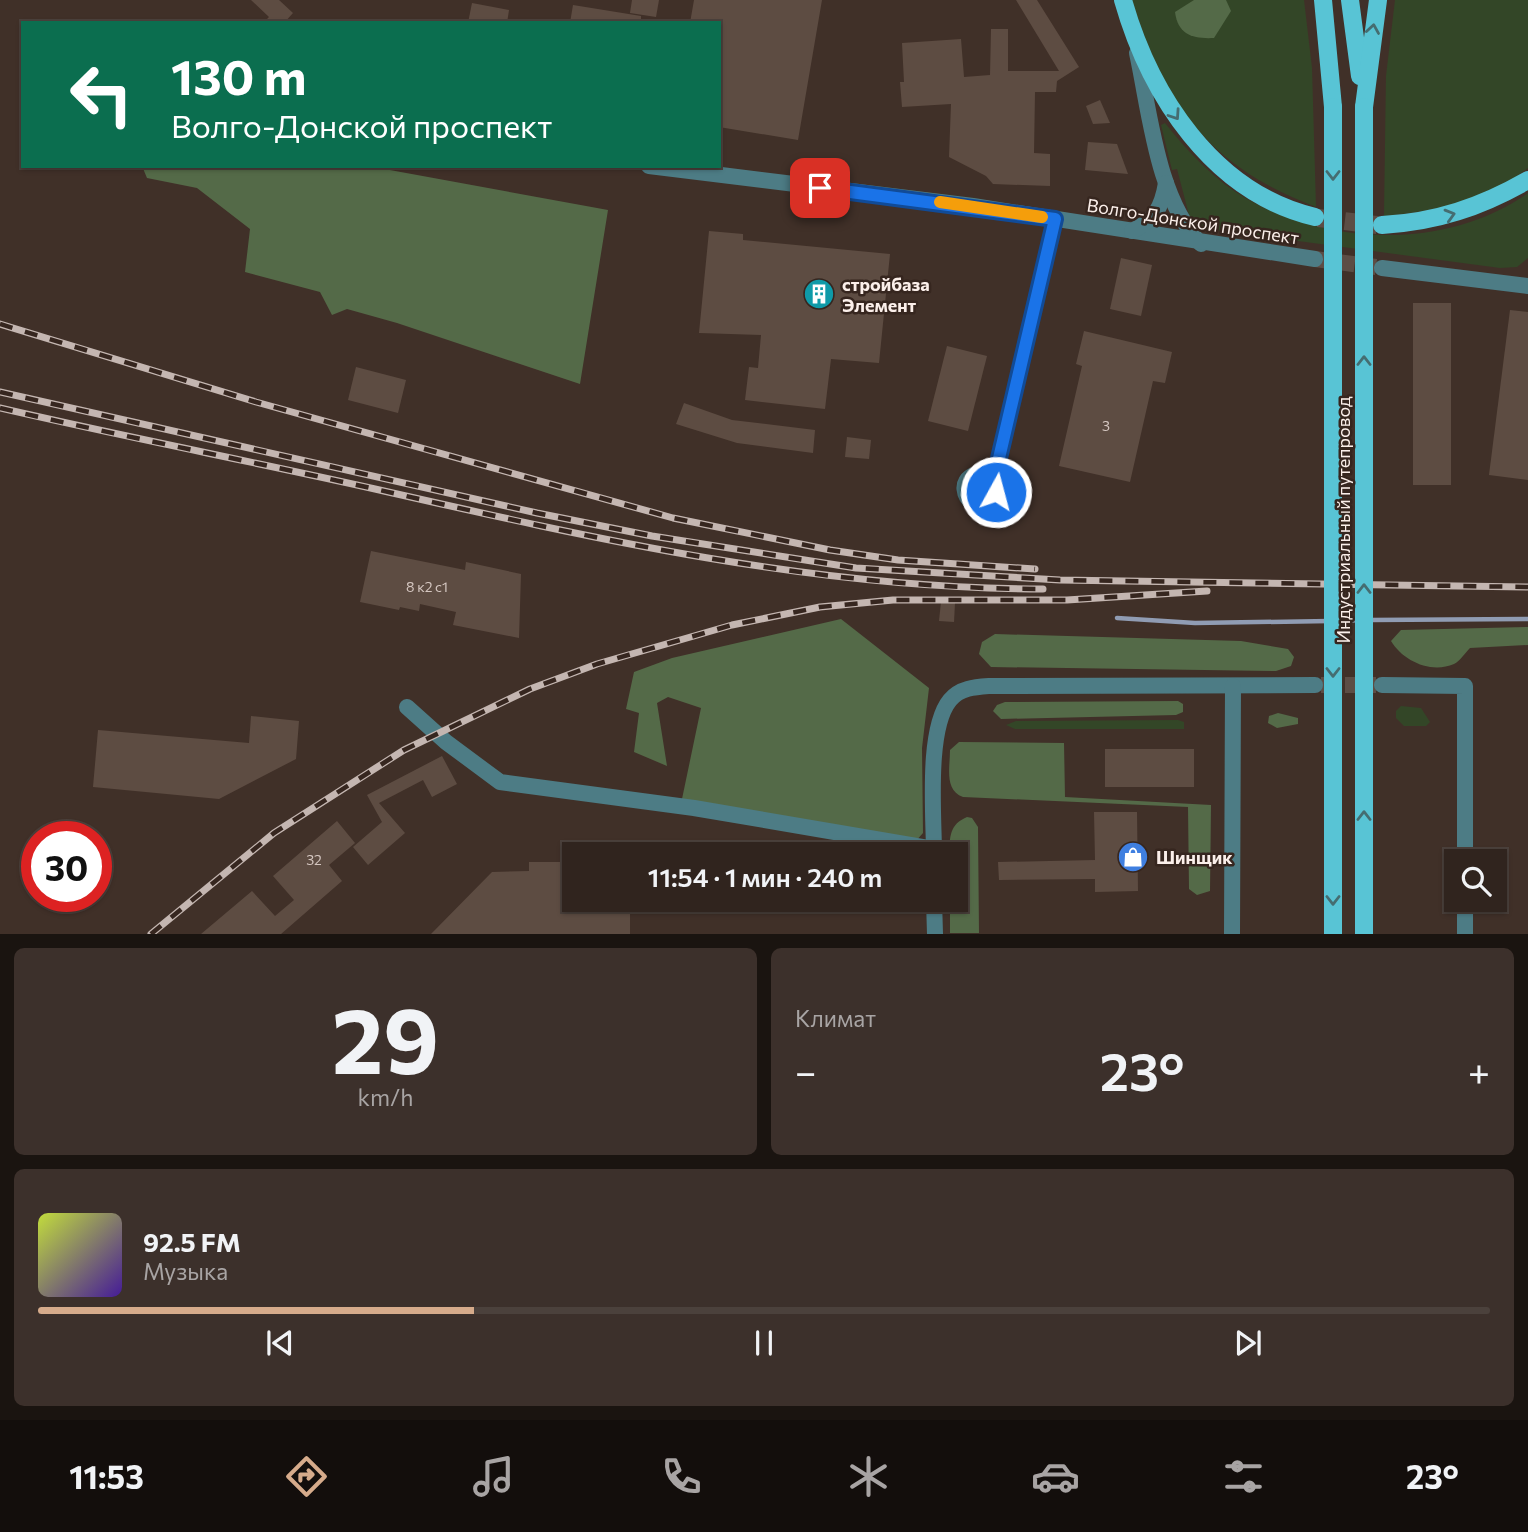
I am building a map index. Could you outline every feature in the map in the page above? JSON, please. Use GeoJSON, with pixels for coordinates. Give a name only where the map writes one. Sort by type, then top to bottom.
{"type":"FeatureCollection","features":[{"type":"Feature","properties":{"kind":"main road"},"geometry":{"type":"LineString","coordinates":[[1124,0],[1132,32],[1168,104],[1203,150],[1251,190],[1276,204],[1315,217]]}},
{"type":"Feature","properties":{"kind":"main road","name":"Индустриальный путепровод"},"geometry":{"type":"LineString","coordinates":[[1323,0],[1333,107],[1333,933]]}},
{"type":"Feature","properties":{"kind":"main road"},"geometry":{"type":"LineString","coordinates":[[1350,0],[1364,107]]}},
{"type":"Feature","properties":{"kind":"main road"},"geometry":{"type":"LineString","coordinates":[[1364,107],[1378,0]]}},
{"type":"Feature","properties":{"kind":"main road","name":"Индустриальный путепровод"},"geometry":{"type":"LineString","coordinates":[[1364,107],[1364,933]]}},
{"type":"Feature","properties":{"kind":"main road"},"geometry":{"type":"LineString","coordinates":[[1382,225],[1443,217],[1482,205],[1528,180]]}},
{"type":"Feature","properties":{"kind":"street"},"geometry":{"type":"LineString","coordinates":[[1132,32],[1166,183],[1179,217],[1201,244]]}},
{"type":"Feature","properties":{"kind":"street","name":"Волго-Донской проспект"},"geometry":{"type":"LineString","coordinates":[[665,168],[974,206],[1201,244],[1315,259]]}},
{"type":"Feature","properties":{"kind":"street"},"geometry":{"type":"LineString","coordinates":[[1132,231],[1156,216],[1166,183]]}},
{"type":"Feature","properties":{"kind":"street"},"geometry":{"type":"LineString","coordinates":[[996,471],[1055,219]]}},
{"type":"Feature","properties":{"kind":"street"},"geometry":{"type":"LineString","coordinates":[[1382,268],[1528,286]]}},
{"type":"Feature","properties":{"kind":"street"},"geometry":{"type":"LineString","coordinates":[[934,842],[934,765],[942,715],[950,700],[973,687],[1315,685]]}},
{"type":"Feature","properties":{"kind":"street"},"geometry":{"type":"LineString","coordinates":[[1382,685],[1465,687],[1465,849]]}},
{"type":"Feature","properties":{"kind":"street"},"geometry":{"type":"LineString","coordinates":[[1232,933],[1233,686]]}},
{"type":"Feature","properties":{"kind":"street"},"geometry":{"type":"LineString","coordinates":[[407,707],[446,742],[500,782],[694,808],[879,842]]}},
{"type":"Feature","properties":{"kind":"street"},"geometry":{"type":"LineString","coordinates":[[934,912],[935,933]]}},
{"type":"Feature","properties":{"kind":"street"},"geometry":{"type":"LineString","coordinates":[[1465,912],[1465,933]]}},
{"type":"Feature","properties":{"kind":"green space"},"geometry":{"type":"Polygon","coordinates":[[[1132,0],[1304,0],[1312,68],[1316,207],[1247,173],[1220,152],[1197,128],[1177,102],[1160,71],[1132,0]]]}},
{"type":"Feature","properties":{"kind":"green space"},"geometry":{"type":"Polygon","coordinates":[[[1194,0],[1226,0],[1231,11],[1214,38],[1193,36],[1179,26],[1175,12],[1194,0]]]}},
{"type":"Feature","properties":{"kind":"green space"},"geometry":{"type":"Polygon","coordinates":[[[1395,0],[1528,0],[1528,168],[1478,196],[1441,207],[1384,216],[1386,76],[1395,0]]]}},
{"type":"Feature","properties":{"kind":"green space"},"geometry":{"type":"Polygon","coordinates":[[[1165,123],[1202,165],[1247,199],[1280,215],[1351,233],[1389,235],[1462,225],[1496,212],[1528,193],[1528,258],[1517,267],[1500,268],[1200,228],[1189,215],[1177,169],[1172,170],[1161,125],[1165,123]]]}},
{"type":"Feature","properties":{"kind":"green space"},"geometry":{"type":"Polygon","coordinates":[[[143,168],[379,168],[608,210],[580,384],[347,309],[332,315],[320,292],[245,272],[250,229],[197,188],[147,178],[143,168]]]}},
{"type":"Feature","properties":{"kind":"green space"},"geometry":{"type":"Polygon","coordinates":[[[841,619],[929,688],[922,748],[923,833],[915,842],[682,799],[701,708],[668,697],[657,703],[667,766],[634,752],[639,713],[626,709],[634,672],[672,658],[841,619]]]}},
{"type":"Feature","properties":{"kind":"green space"},"geometry":{"type":"Polygon","coordinates":[[[1528,627],[1528,645],[1470,648],[1456,663],[1445,667],[1418,664],[1410,660],[1391,641],[1401,630],[1528,627]]]}},
{"type":"Feature","properties":{"kind":"green space"},"geometry":{"type":"Polygon","coordinates":[[[995,634],[1241,641],[1288,649],[1294,657],[1291,666],[1276,671],[991,667],[979,654],[982,642],[995,634]]]}},
{"type":"Feature","properties":{"kind":"green space"},"geometry":{"type":"Polygon","coordinates":[[[1178,701],[1183,704],[1183,712],[1176,715],[1001,719],[993,711],[997,705],[1005,702],[1178,701]]]}},
{"type":"Feature","properties":{"kind":"green space"},"geometry":{"type":"Polygon","coordinates":[[[1401,706],[1421,708],[1430,722],[1426,726],[1404,726],[1396,718],[1396,711],[1401,706]]]}},
{"type":"Feature","properties":{"kind":"green space"},"geometry":{"type":"Polygon","coordinates":[[[1278,713],[1298,718],[1298,724],[1277,728],[1268,723],[1269,716],[1278,713]]]}},
{"type":"Feature","properties":{"kind":"green space"},"geometry":{"type":"Polygon","coordinates":[[[1016,721],[1184,722],[1184,729],[1015,729],[1006,725],[1016,721]]]}},
{"type":"Feature","properties":{"kind":"green space"},"geometry":{"type":"Polygon","coordinates":[[[959,742],[1064,743],[1065,797],[1211,805],[1210,891],[1197,895],[1189,889],[1188,807],[963,797],[953,789],[949,777],[950,750],[959,742]]]}},
{"type":"Feature","properties":{"kind":"green space"},"geometry":{"type":"Polygon","coordinates":[[[972,818],[978,827],[979,933],[950,933],[950,912],[968,912],[968,842],[950,842],[954,827],[961,820],[972,818]]]}},
{"type":"Feature","properties":{"kind":"building"},"geometry":{"type":"Polygon","coordinates":[[[251,0],[279,0],[293,13],[286,21],[265,21],[269,17],[251,0]]]}},
{"type":"Feature","properties":{"kind":"building"},"geometry":{"type":"Polygon","coordinates":[[[632,0],[659,0],[656,17],[630,13],[632,0]]]}},
{"type":"Feature","properties":{"kind":"building"},"geometry":{"type":"Polygon","coordinates":[[[694,0],[822,0],[798,140],[721,127],[721,21],[690,21],[694,0]]]}},
{"type":"Feature","properties":{"kind":"building"},"geometry":{"type":"Polygon","coordinates":[[[1016,0],[1037,0],[1079,67],[1057,81],[1056,92],[1035,92],[1034,153],[1050,154],[1050,186],[993,184],[986,176],[949,157],[951,104],[902,107],[902,43],[961,39],[964,77],[990,75],[991,29],[1008,29],[1008,71],[1059,71],[1016,0]]]}},
{"type":"Feature","properties":{"kind":"building"},"geometry":{"type":"Polygon","coordinates":[[[472,3],[509,10],[507,21],[468,21],[472,3]]]}},
{"type":"Feature","properties":{"kind":"building"},"geometry":{"type":"Polygon","coordinates":[[[573,5],[641,16],[641,21],[570,21],[573,5]]]}},
{"type":"Feature","properties":{"kind":"building"},"geometry":{"type":"Polygon","coordinates":[[[1100,100],[1110,123],[1093,124],[1086,106],[1100,100]]]}},
{"type":"Feature","properties":{"kind":"building"},"geometry":{"type":"Polygon","coordinates":[[[1088,142],[1117,144],[1128,174],[1085,170],[1088,142]]]}},
{"type":"Feature","properties":{"kind":"building","name":"стройбаза Элемент"},"geometry":{"type":"Polygon","coordinates":[[[709,231],[743,234],[743,240],[890,254],[879,363],[831,359],[825,409],[745,400],[749,367],[758,368],[761,335],[699,333],[709,231]]]}},
{"type":"Feature","properties":{"kind":"building"},"geometry":{"type":"Polygon","coordinates":[[[1121,258],[1152,265],[1141,316],[1110,309],[1121,258]]]}},
{"type":"Feature","properties":{"kind":"building"},"geometry":{"type":"Polygon","coordinates":[[[1413,303],[1451,303],[1451,485],[1413,485],[1413,303]]]}},
{"type":"Feature","properties":{"kind":"building"},"geometry":{"type":"Polygon","coordinates":[[[1510,310],[1528,312],[1528,480],[1489,475],[1510,310]]]}},
{"type":"Feature","properties":{"kind":"building"},"geometry":{"type":"Polygon","coordinates":[[[1084,331],[1172,352],[1165,383],[1153,381],[1130,482],[1059,466],[1082,366],[1076,364],[1084,331]]]}},
{"type":"Feature","properties":{"kind":"building"},"geometry":{"type":"Polygon","coordinates":[[[947,346],[987,356],[968,431],[928,421],[947,346]]]}},
{"type":"Feature","properties":{"kind":"building"},"geometry":{"type":"Polygon","coordinates":[[[356,367],[406,380],[398,413],[348,400],[356,367]]]}},
{"type":"Feature","properties":{"kind":"building"},"geometry":{"type":"Polygon","coordinates":[[[684,403],[732,420],[815,430],[813,453],[737,443],[676,424],[684,403]]]}},
{"type":"Feature","properties":{"kind":"building"},"geometry":{"type":"Polygon","coordinates":[[[847,437],[871,440],[869,459],[845,457],[847,437]]]}},
{"type":"Feature","properties":{"kind":"building"},"geometry":{"type":"Polygon","coordinates":[[[371,551],[465,570],[466,562],[521,574],[519,638],[453,625],[456,612],[420,604],[419,611],[360,602],[371,551]]]}},
{"type":"Feature","properties":{"kind":"building"},"geometry":{"type":"Polygon","coordinates":[[[941,602],[955,603],[954,622],[939,621],[941,602]]]}},
{"type":"Feature","properties":{"kind":"building"},"geometry":{"type":"Polygon","coordinates":[[[251,716],[299,721],[296,759],[219,799],[93,787],[98,730],[249,743],[251,716]]]}},
{"type":"Feature","properties":{"kind":"building"},"geometry":{"type":"Polygon","coordinates":[[[1105,749],[1194,749],[1194,787],[1105,787],[1105,749]]]}},
{"type":"Feature","properties":{"kind":"building"},"geometry":{"type":"Polygon","coordinates":[[[442,756],[457,784],[432,797],[423,780],[379,803],[405,833],[368,865],[353,847],[382,822],[367,795],[442,756]]]}},
{"type":"Feature","properties":{"kind":"building"},"geometry":{"type":"Polygon","coordinates":[[[1094,812],[1137,812],[1138,891],[1095,892],[1095,879],[999,880],[998,862],[1095,860],[1094,812]]]}},
{"type":"Feature","properties":{"kind":"building"},"geometry":{"type":"Polygon","coordinates":[[[337,821],[355,843],[329,865],[342,881],[281,934],[201,934],[252,891],[275,916],[294,900],[273,876],[337,821]]]}},
{"type":"Feature","properties":{"kind":"building"},"geometry":{"type":"Polygon","coordinates":[[[529,862],[562,862],[562,912],[630,912],[630,934],[431,934],[492,872],[529,871],[529,862]]]}},
{"type":"Feature","properties":{"kind":"waterway"},"geometry":{"type":"LineString","coordinates":[[1117,618],[1195,623],[1330,621]]}},
{"type":"Feature","properties":{"kind":"waterway"},"geometry":{"type":"LineString","coordinates":[[1370,620],[1528,619]]}},
{"type":"Feature","properties":{"kind":"waterway"},"geometry":{"type":"LineString","coordinates":[[1338,621],[1361,620]]}},
{"type":"Feature","properties":{"kind":"tunnel"},"geometry":{"type":"LineString","coordinates":[[1318,218],[1377,225]]}},
{"type":"Feature","properties":{"kind":"tunnel"},"geometry":{"type":"LineString","coordinates":[[1315,259],[1376,267]]}},
{"type":"Feature","properties":{"kind":"tunnel"},"geometry":{"type":"LineString","coordinates":[[1321,685],[1376,685]]}},
{"type":"Feature","properties":{"kind":"railway"},"geometry":{"type":"LineString","coordinates":[[0,324],[256,402],[673,518],[830,550],[898,560],[1035,569]]}},
{"type":"Feature","properties":{"kind":"railway"},"geometry":{"type":"LineString","coordinates":[[0,392],[537,513],[652,536],[856,568],[1060,580],[1528,587]]}},
{"type":"Feature","properties":{"kind":"railway"},"geometry":{"type":"LineString","coordinates":[[0,408],[540,526],[706,558],[874,580],[958,587],[1043,589]]}},
{"type":"Feature","properties":{"kind":"railway"},"geometry":{"type":"LineString","coordinates":[[151,934],[274,833],[404,750],[530,689],[597,664],[732,625],[820,607],[893,600],[1067,600],[1207,591]]}},
{"type":"Feature","properties":{"kind":"slow traffic"},"geometry":{"type":"LineString","coordinates":[[940,202],[1042,217]]}},
{"type":"Feature","properties":{"kind":"place","name":"стройбаза Элемент"},"geometry":{"type":"Point","coordinates":[819,294]}},
{"type":"Feature","properties":{"kind":"place","name":"Шинщик"},"geometry":{"type":"Point","coordinates":[1133,857]}},
{"type":"Feature","properties":{"kind":"route"},"geometry":{"type":"LineString","coordinates":[[820,188],[974,206],[1055,219],[996,471],[996,492]]}}]}
